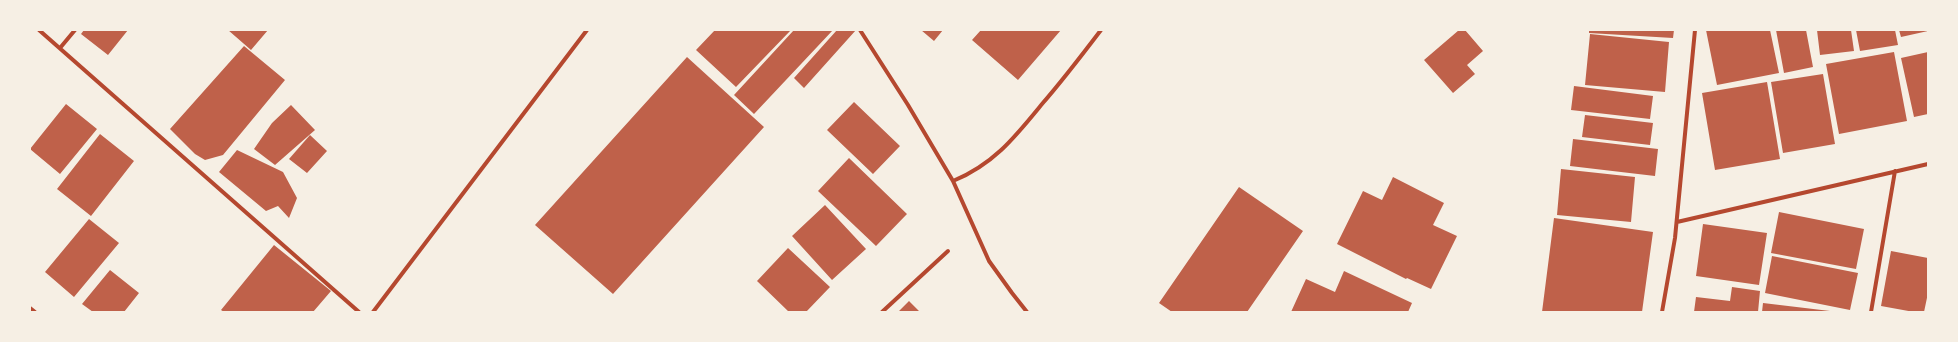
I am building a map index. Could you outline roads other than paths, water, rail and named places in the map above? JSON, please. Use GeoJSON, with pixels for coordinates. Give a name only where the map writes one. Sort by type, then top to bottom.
{"type":"FeatureCollection","features":[{"type":"Feature","properties":{"kind":"street"},"geometry":{"type":"LineString","coordinates":[[39,30],[359,312]]}},
{"type":"Feature","properties":{"kind":"street"},"geometry":{"type":"LineString","coordinates":[[60,48],[75,30]]}},
{"type":"Feature","properties":{"kind":"street"},"geometry":{"type":"LineString","coordinates":[[373,312],[587,30]]}},
{"type":"Feature","properties":{"kind":"street"},"geometry":{"type":"LineString","coordinates":[[860,30],[908,105],[953,181],[989,260],[1027,312]]}},
{"type":"Feature","properties":{"kind":"street"},"geometry":{"type":"LineString","coordinates":[[953,181],[972,173],[1008,145],[1069,73],[1101,30]]}},
{"type":"Feature","properties":{"kind":"street"},"geometry":{"type":"LineString","coordinates":[[1662,312],[1677,222],[1695,30]]}},
{"type":"Feature","properties":{"kind":"street"},"geometry":{"type":"LineString","coordinates":[[1677,222],[1928,164]]}},
{"type":"Feature","properties":{"kind":"street"},"geometry":{"type":"LineString","coordinates":[[1871,312],[1895,171]]}},
{"type":"Feature","properties":{"kind":"street"},"geometry":{"type":"LineString","coordinates":[[882,312],[948,251]]}},
{"type":"Feature","properties":{"kind":"street"},"geometry":{"type":"LineString","coordinates":[[30,308],[35,312]]}}]}
